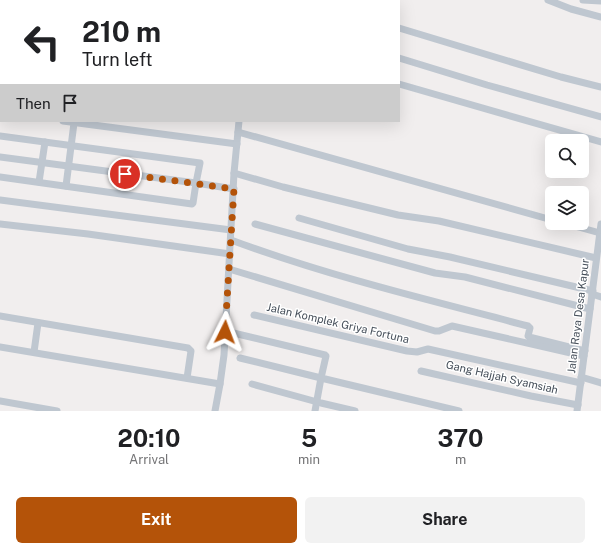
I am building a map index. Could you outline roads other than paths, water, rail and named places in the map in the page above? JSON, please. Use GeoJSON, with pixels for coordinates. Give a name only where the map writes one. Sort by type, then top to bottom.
{"type":"FeatureCollection","features":[{"type":"Feature","properties":{"kind":"street"},"geometry":{"type":"LineString","coordinates":[[548,0],[571,9],[601,17]]}},
{"type":"Feature","properties":{"kind":"street"},"geometry":{"type":"LineString","coordinates":[[583,0],[601,1]]}},
{"type":"Feature","properties":{"kind":"street"},"geometry":{"type":"LineString","coordinates":[[400,28],[561,77],[601,86]]}},
{"type":"Feature","properties":{"kind":"street"},"geometry":{"type":"LineString","coordinates":[[400,58],[601,117]]}},
{"type":"Feature","properties":{"kind":"street"},"geometry":{"type":"LineString","coordinates":[[400,84],[601,142]]}},
{"type":"Feature","properties":{"kind":"street"},"geometry":{"type":"LineString","coordinates":[[68,122],[237,144]]}},
{"type":"Feature","properties":{"kind":"street"},"geometry":{"type":"LineString","coordinates":[[215,411],[220,384],[225,331],[234,172],[240,122]]}},
{"type":"Feature","properties":{"kind":"street"},"geometry":{"type":"LineString","coordinates":[[66,186],[74,123]]}},
{"type":"Feature","properties":{"kind":"street"},"geometry":{"type":"LineString","coordinates":[[238,132],[545,218]]}},
{"type":"Feature","properties":{"kind":"street"},"geometry":{"type":"LineString","coordinates":[[0,136],[200,163],[192,204],[0,177]]}},
{"type":"Feature","properties":{"kind":"street"},"geometry":{"type":"LineString","coordinates":[[39,182],[45,142]]}},
{"type":"Feature","properties":{"kind":"street"},"geometry":{"type":"LineString","coordinates":[[0,157],[234,189]]}},
{"type":"Feature","properties":{"kind":"street"},"geometry":{"type":"LineString","coordinates":[[234,172],[283,187],[398,215],[439,221],[596,258]]}},
{"type":"Feature","properties":{"kind":"street"},"geometry":{"type":"LineString","coordinates":[[0,200],[231,230]]}},
{"type":"Feature","properties":{"kind":"street"},"geometry":{"type":"LineString","coordinates":[[298,218],[408,249],[458,259],[601,296]]}},
{"type":"Feature","properties":{"kind":"street"},"geometry":{"type":"LineString","coordinates":[[0,224],[230,254]]}},
{"type":"Feature","properties":{"kind":"street"},"geometry":{"type":"LineString","coordinates":[[255,224],[435,273],[465,277],[590,309]]}},
{"type":"Feature","properties":{"kind":"street"},"geometry":{"type":"LineString","coordinates":[[589,227],[600,229]]}},
{"type":"Feature","properties":{"kind":"street","name":"Jalan Raya Desa Kapur"},"geometry":{"type":"LineString","coordinates":[[578,408],[592,293],[598,279],[596,258],[600,229]]}},
{"type":"Feature","properties":{"kind":"street"},"geometry":{"type":"LineString","coordinates":[[231,240],[298,263],[528,326],[530,328],[529,337],[584,353]]}},
{"type":"Feature","properties":{"kind":"street"},"geometry":{"type":"LineString","coordinates":[[229,269],[435,331],[452,326],[584,353]]}},
{"type":"Feature","properties":{"kind":"street","name":"Jalan Komplek Griya Fortuna"},"geometry":{"type":"LineString","coordinates":[[254,315],[391,348],[414,352],[428,349],[601,383]]}},
{"type":"Feature","properties":{"kind":"street"},"geometry":{"type":"LineString","coordinates":[[0,316],[188,348],[191,351],[187,378]]}},
{"type":"Feature","properties":{"kind":"street"},"geometry":{"type":"LineString","coordinates":[[34,352],[38,323]]}},
{"type":"Feature","properties":{"kind":"street"},"geometry":{"type":"LineString","coordinates":[[225,331],[325,354],[326,356],[315,411]]}},
{"type":"Feature","properties":{"kind":"street"},"geometry":{"type":"LineString","coordinates":[[0,347],[220,384]]}},
{"type":"Feature","properties":{"kind":"street"},"geometry":{"type":"LineString","coordinates":[[240,358],[459,411]]}},
{"type":"Feature","properties":{"kind":"street","name":"Gang Hajjah Syamsiah"},"geometry":{"type":"LineString","coordinates":[[421,371],[578,408]]}},
{"type":"Feature","properties":{"kind":"street"},"geometry":{"type":"LineString","coordinates":[[252,384],[355,411]]}},
{"type":"Feature","properties":{"kind":"street"},"geometry":{"type":"LineString","coordinates":[[0,401],[57,411]]}}]}
